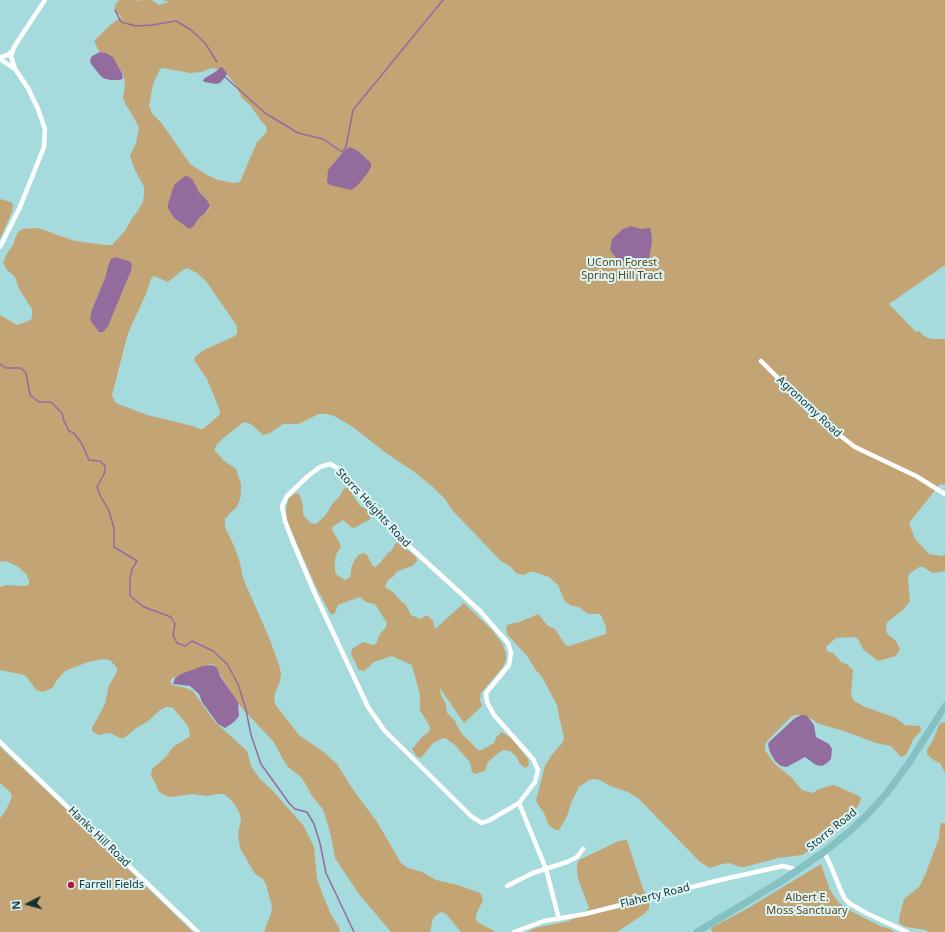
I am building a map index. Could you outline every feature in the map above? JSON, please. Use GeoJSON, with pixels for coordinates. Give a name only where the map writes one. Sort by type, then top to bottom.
{"type":"FeatureCollection","features":[{"type":"Feature","properties":{"kind":"main road","name":"Storrs Road"},"geometry":{"type":"LineString","coordinates":[[697,932],[798,870],[824,852],[868,814],[886,794],[909,764],[945,706]]}},
{"type":"Feature","properties":{"kind":"street"},"geometry":{"type":"LineString","coordinates":[[0,58],[8,55],[12,51],[45,0]]}},
{"type":"Feature","properties":{"kind":"street"},"geometry":{"type":"LineString","coordinates":[[0,247],[20,207],[44,147],[45,129],[28,88],[15,69],[12,61],[12,51]]}},
{"type":"Feature","properties":{"kind":"street"},"geometry":{"type":"LineString","coordinates":[[0,58],[15,69]]}},
{"type":"Feature","properties":{"kind":"street","name":"Agronomy Road"},"geometry":{"type":"LineString","coordinates":[[761,361],[820,420],[850,444],[874,457],[916,476],[945,494]]}},
{"type":"Feature","properties":{"kind":"street","name":"Storrs Heights Road"},"geometry":{"type":"LineString","coordinates":[[330,464],[339,470],[387,524],[480,611],[508,643],[512,653],[509,665],[486,693],[487,702],[494,715],[533,759],[538,770],[535,782],[519,803],[482,823],[472,817],[384,730],[368,707],[295,549],[285,521],[282,506],[287,496],[320,467],[330,464]]}},
{"type":"Feature","properties":{"kind":"street","name":"Hanks Hill Road"},"geometry":{"type":"LineString","coordinates":[[0,742],[198,932]]}},
{"type":"Feature","properties":{"kind":"street"},"geometry":{"type":"LineString","coordinates":[[519,803],[546,869],[559,919]]}},
{"type":"Feature","properties":{"kind":"street"},"geometry":{"type":"LineString","coordinates":[[507,886],[533,873],[567,862],[577,857],[583,849]]}},
{"type":"Feature","properties":{"kind":"street"},"geometry":{"type":"LineString","coordinates":[[824,852],[845,899],[866,913],[907,932]]}},
{"type":"Feature","properties":{"kind":"street","name":"Flaherty Road"},"geometry":{"type":"LineString","coordinates":[[514,932],[544,921],[585,914],[720,880],[783,866],[798,870]]}},
{"type":"Feature","properties":{"kind":"green space","name":"UConn Forest Spring Hill Tract"},"geometry":{"type":"Polygon","coordinates":[[[119,0],[138,0],[137,2],[141,0],[151,0],[159,5],[169,2],[162,0],[945,0],[945,265],[889,304],[916,332],[919,331],[924,336],[931,339],[945,339],[945,485],[940,484],[909,523],[915,539],[929,554],[942,556],[945,554],[945,571],[933,573],[923,567],[919,567],[909,574],[908,581],[910,601],[903,610],[887,622],[886,626],[887,634],[896,641],[900,649],[896,656],[878,661],[863,649],[858,639],[855,637],[836,638],[826,647],[827,651],[833,653],[841,662],[847,664],[853,670],[851,693],[853,700],[863,706],[896,718],[905,725],[920,726],[921,731],[914,738],[906,755],[901,757],[891,746],[876,743],[841,730],[819,724],[802,715],[795,715],[791,717],[769,739],[765,745],[765,750],[774,763],[792,778],[802,790],[813,793],[819,789],[833,785],[861,797],[859,805],[841,826],[815,847],[802,855],[778,858],[744,867],[729,863],[710,868],[700,862],[638,798],[600,780],[593,779],[579,787],[567,816],[559,830],[549,826],[544,813],[536,800],[545,766],[563,742],[564,738],[557,705],[542,677],[527,656],[507,634],[506,627],[509,624],[520,622],[538,614],[548,626],[555,629],[566,646],[569,646],[606,634],[606,627],[602,617],[600,614],[588,614],[579,607],[572,606],[565,602],[558,585],[549,577],[534,572],[523,575],[516,573],[511,567],[501,561],[453,511],[444,498],[433,487],[353,427],[334,416],[327,414],[319,414],[298,424],[283,424],[270,433],[263,435],[251,424],[244,422],[228,434],[217,444],[215,448],[215,451],[223,460],[236,469],[241,484],[240,500],[236,508],[225,519],[225,527],[235,548],[243,578],[270,640],[279,665],[281,673],[280,681],[274,696],[275,704],[299,735],[325,753],[337,764],[354,791],[377,822],[401,863],[408,868],[422,872],[436,880],[458,885],[480,893],[483,900],[476,915],[477,922],[496,932],[461,932],[446,914],[442,912],[433,918],[430,932],[391,932],[359,894],[335,858],[331,836],[322,808],[312,796],[301,777],[288,767],[273,741],[238,704],[215,666],[212,664],[172,678],[170,682],[172,685],[193,691],[215,722],[247,751],[251,766],[260,779],[272,790],[303,825],[314,847],[317,878],[322,893],[340,932],[264,932],[272,906],[266,884],[262,878],[255,874],[240,848],[238,834],[241,819],[235,805],[224,794],[208,796],[192,794],[170,797],[166,796],[159,792],[151,776],[152,769],[166,757],[173,747],[189,737],[190,734],[188,726],[173,708],[166,707],[159,711],[147,722],[136,728],[124,738],[120,738],[110,733],[99,735],[92,731],[92,728],[105,704],[109,685],[117,672],[117,668],[110,660],[103,659],[88,662],[65,671],[53,687],[43,692],[36,690],[24,675],[0,670],[0,587],[6,585],[25,586],[29,584],[29,580],[26,574],[17,566],[6,561],[0,562],[0,315],[17,325],[31,320],[32,316],[32,309],[19,289],[15,277],[6,269],[3,262],[13,245],[17,234],[23,229],[38,228],[75,241],[112,245],[125,231],[143,202],[144,187],[135,170],[130,156],[136,143],[139,128],[123,98],[125,87],[124,76],[116,62],[99,51],[94,41],[122,16],[115,13],[115,5],[119,0]],[[163,68],[160,69],[153,84],[149,106],[152,113],[163,125],[190,164],[218,180],[234,183],[240,182],[257,142],[267,132],[266,126],[250,105],[242,98],[235,84],[223,70],[212,68],[201,72],[190,73],[163,68]],[[193,180],[174,218],[186,227],[194,226],[198,219],[210,208],[207,200],[199,192],[193,180]],[[132,264],[108,266],[105,278],[91,312],[90,320],[115,308],[131,271],[132,264]],[[187,268],[168,282],[154,276],[151,279],[146,294],[128,333],[112,395],[115,402],[118,404],[147,415],[203,429],[220,414],[220,411],[207,379],[194,360],[195,357],[204,350],[235,336],[237,333],[237,326],[206,281],[197,273],[187,268]]]}},
{"type":"Feature","properties":{"kind":"green space"},"geometry":{"type":"Polygon","coordinates":[[[0,199],[11,202],[13,205],[12,212],[0,239],[0,199]]]}},
{"type":"Feature","properties":{"kind":"green space"},"geometry":{"type":"Polygon","coordinates":[[[345,487],[349,489],[360,506],[366,509],[371,517],[369,520],[354,528],[343,520],[332,527],[341,547],[335,559],[335,572],[345,580],[350,577],[352,565],[356,558],[360,554],[364,553],[375,567],[398,542],[416,557],[417,561],[412,566],[396,572],[394,576],[389,579],[385,587],[393,592],[406,605],[411,615],[419,619],[428,616],[433,621],[435,629],[464,603],[493,631],[503,645],[506,660],[503,667],[481,693],[480,700],[482,706],[464,723],[440,688],[441,695],[446,704],[447,713],[455,721],[461,733],[478,750],[482,750],[494,743],[497,736],[502,732],[511,738],[528,759],[529,764],[527,767],[525,768],[520,764],[516,756],[510,751],[503,750],[488,762],[485,771],[475,774],[472,772],[470,762],[455,745],[445,738],[433,743],[421,758],[417,757],[412,749],[422,737],[429,732],[430,728],[420,710],[420,695],[412,665],[392,656],[374,662],[364,671],[359,670],[351,654],[352,649],[363,642],[373,645],[376,644],[387,623],[375,604],[366,602],[360,597],[338,605],[333,615],[330,613],[315,585],[287,521],[286,511],[288,499],[294,494],[298,493],[303,506],[303,514],[310,523],[316,524],[325,516],[345,487]]]}},
{"type":"Feature","properties":{"kind":"green space"},"geometry":{"type":"Polygon","coordinates":[[[945,722],[945,773],[940,763],[933,760],[927,754],[927,750],[939,725],[945,722]]]}},
{"type":"Feature","properties":{"kind":"green space"},"geometry":{"type":"Polygon","coordinates":[[[0,747],[193,932],[0,932],[0,818],[5,812],[12,797],[10,792],[0,783],[0,747]]]}},
{"type":"Feature","properties":{"kind":"green space"},"geometry":{"type":"Polygon","coordinates":[[[942,823],[945,823],[945,932],[928,932],[926,930],[906,927],[899,923],[904,899],[919,887],[926,873],[939,838],[940,826],[942,823]]]}},
{"type":"Feature","properties":{"kind":"green space"},"geometry":{"type":"Polygon","coordinates":[[[627,840],[642,886],[649,901],[649,909],[644,914],[617,932],[527,932],[535,928],[569,921],[586,911],[589,908],[578,879],[577,864],[579,860],[619,841],[627,840]]]}},
{"type":"Feature","properties":{"kind":"green space","name":"Albert E. Moss Sanctuary"},"geometry":{"type":"Polygon","coordinates":[[[821,864],[830,890],[838,902],[847,909],[895,932],[712,932],[711,928],[750,907],[821,864]]]}},
{"type":"Feature","properties":{"kind":"shaded area"},"geometry":{"type":"Polygon","coordinates":[[[100,52],[106,53],[113,57],[122,73],[123,78],[120,80],[110,80],[103,78],[99,74],[91,64],[90,60],[92,56],[100,52]]]}},
{"type":"Feature","properties":{"kind":"shaded area"},"geometry":{"type":"Polygon","coordinates":[[[221,67],[227,73],[220,83],[216,84],[204,82],[203,80],[205,78],[221,67]]]}},
{"type":"Feature","properties":{"kind":"shaded area"},"geometry":{"type":"Polygon","coordinates":[[[350,147],[358,151],[371,163],[371,167],[367,174],[357,186],[351,190],[330,185],[327,182],[328,170],[345,150],[350,147]]]}},
{"type":"Feature","properties":{"kind":"shaded area"},"geometry":{"type":"Polygon","coordinates":[[[185,176],[193,180],[199,192],[207,200],[210,206],[198,219],[194,226],[189,229],[174,218],[168,208],[174,185],[185,176]]]}},
{"type":"Feature","properties":{"kind":"shaded area"},"geometry":{"type":"Polygon","coordinates":[[[631,226],[641,229],[650,228],[652,242],[649,258],[650,262],[648,265],[643,266],[623,262],[617,259],[610,250],[612,239],[623,229],[631,226]]]}},
{"type":"Feature","properties":{"kind":"shaded area"},"geometry":{"type":"Polygon","coordinates":[[[115,257],[129,261],[132,264],[131,271],[108,326],[103,332],[99,332],[90,320],[91,312],[111,259],[115,257]]]}},
{"type":"Feature","properties":{"kind":"shaded area"},"geometry":{"type":"Polygon","coordinates":[[[212,665],[216,667],[220,676],[238,702],[239,716],[234,722],[225,728],[218,724],[202,702],[199,694],[190,686],[173,684],[175,678],[181,674],[203,666],[212,665]]]}},
{"type":"Feature","properties":{"kind":"shaded area"},"geometry":{"type":"Polygon","coordinates":[[[801,715],[808,717],[814,725],[816,737],[829,744],[832,749],[831,759],[822,766],[816,765],[805,757],[787,767],[781,766],[775,761],[770,752],[768,745],[769,742],[795,718],[801,715]]]}},
{"type":"Feature","properties":{"kind":"waterway"},"geometry":{"type":"LineString","coordinates":[[342,152],[346,147],[353,110],[443,0]]}},
{"type":"Feature","properties":{"kind":"waterway"},"geometry":{"type":"LineString","coordinates":[[115,10],[121,22],[136,26],[176,21],[191,30],[205,43],[217,62]]}},
{"type":"Feature","properties":{"kind":"waterway"},"geometry":{"type":"LineString","coordinates":[[224,76],[265,113],[298,133],[323,139],[342,152]]}},
{"type":"Feature","properties":{"kind":"waterway"},"geometry":{"type":"LineString","coordinates":[[0,364],[6,368],[21,368],[26,373],[30,395],[39,402],[51,402],[62,413],[69,431],[74,433],[82,444],[89,460],[100,461],[105,466],[105,472],[97,487],[109,511],[114,528],[114,547],[137,561],[132,569],[130,579],[130,596],[144,607],[171,617],[175,624],[173,635],[177,643],[185,646],[192,641],[213,651],[227,664],[238,684],[246,710],[251,735],[261,764],[289,803],[295,809],[307,812],[314,824],[320,843],[326,873],[354,932]]}},
{"type":"Feature","properties":{"kind":"place","name":"Farrell Fields"},"geometry":{"type":"Point","coordinates":[71,885]}}]}
